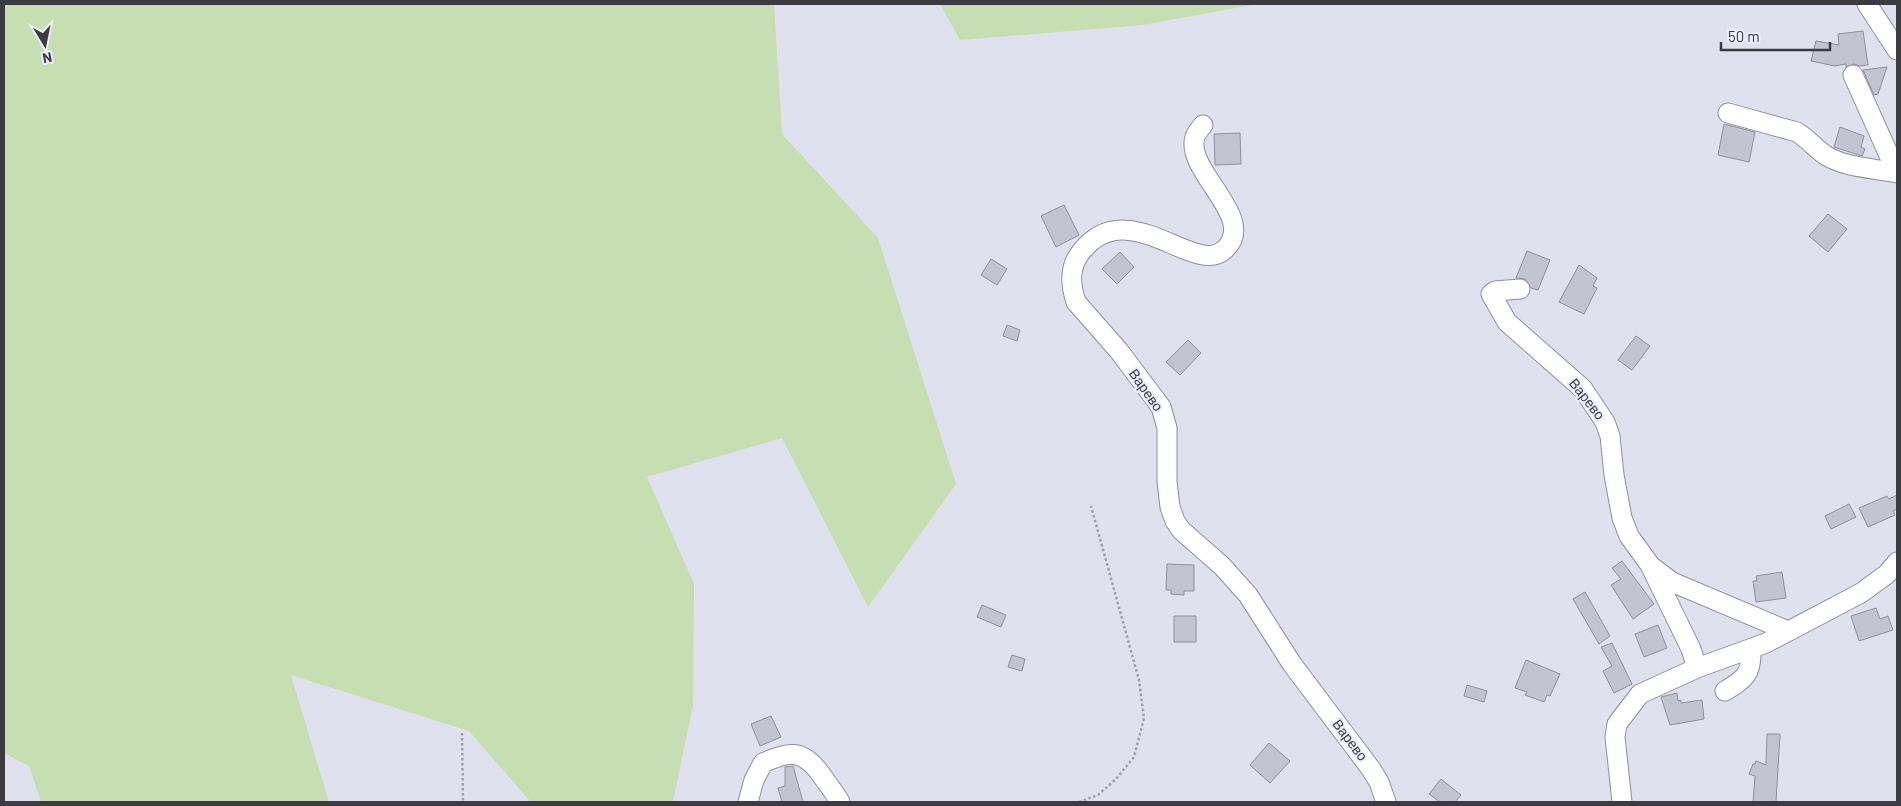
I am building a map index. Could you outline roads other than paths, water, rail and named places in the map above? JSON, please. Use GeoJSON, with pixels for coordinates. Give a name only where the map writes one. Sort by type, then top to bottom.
{"type":"FeatureCollection","features":[{"type":"Feature","properties":{"kind":"street"},"geometry":{"type":"LineString","coordinates":[[1867,4],[1897,50]]}},
{"type":"Feature","properties":{"kind":"street"},"geometry":{"type":"LineString","coordinates":[[1853,75],[1897,173]]}},
{"type":"Feature","properties":{"kind":"street"},"geometry":{"type":"LineString","coordinates":[[1728,113],[1797,132],[1807,138],[1825,155],[1854,167],[1897,173]]}},
{"type":"Feature","properties":{"kind":"street","name":"Варево"},"geometry":{"type":"LineString","coordinates":[[1203,125],[1194,139],[1195,150],[1203,171],[1230,214],[1233,233],[1229,246],[1219,254],[1205,256],[1131,230],[1105,234],[1096,238],[1078,257],[1072,268],[1073,293],[1076,302],[1118,351],[1161,407],[1167,428],[1167,482],[1170,507],[1181,530],[1222,566],[1248,595],[1292,664],[1371,769],[1379,782],[1386,802]]}},
{"type":"Feature","properties":{"kind":"street","name":"Варево"},"geometry":{"type":"LineString","coordinates":[[1520,289],[1495,291],[1491,294],[1507,322],[1583,389],[1606,422],[1610,436],[1614,475],[1622,518],[1629,536],[1650,565],[1691,649],[1697,668]]}},
{"type":"Feature","properties":{"kind":"street"},"geometry":{"type":"LineString","coordinates":[[1622,802],[1615,737],[1617,724],[1640,694],[1697,668],[1750,649],[1788,631],[1861,593],[1887,574],[1897,562]]}},
{"type":"Feature","properties":{"kind":"street"},"geometry":{"type":"LineString","coordinates":[[1650,565],[1672,582],[1788,631]]}},
{"type":"Feature","properties":{"kind":"street"},"geometry":{"type":"LineString","coordinates":[[1725,691],[1745,679],[1751,663],[1750,649]]}},
{"type":"Feature","properties":{"kind":"street"},"geometry":{"type":"LineString","coordinates":[[748,802],[754,780],[762,762],[791,754],[803,756],[811,761],[840,802]]}}]}
